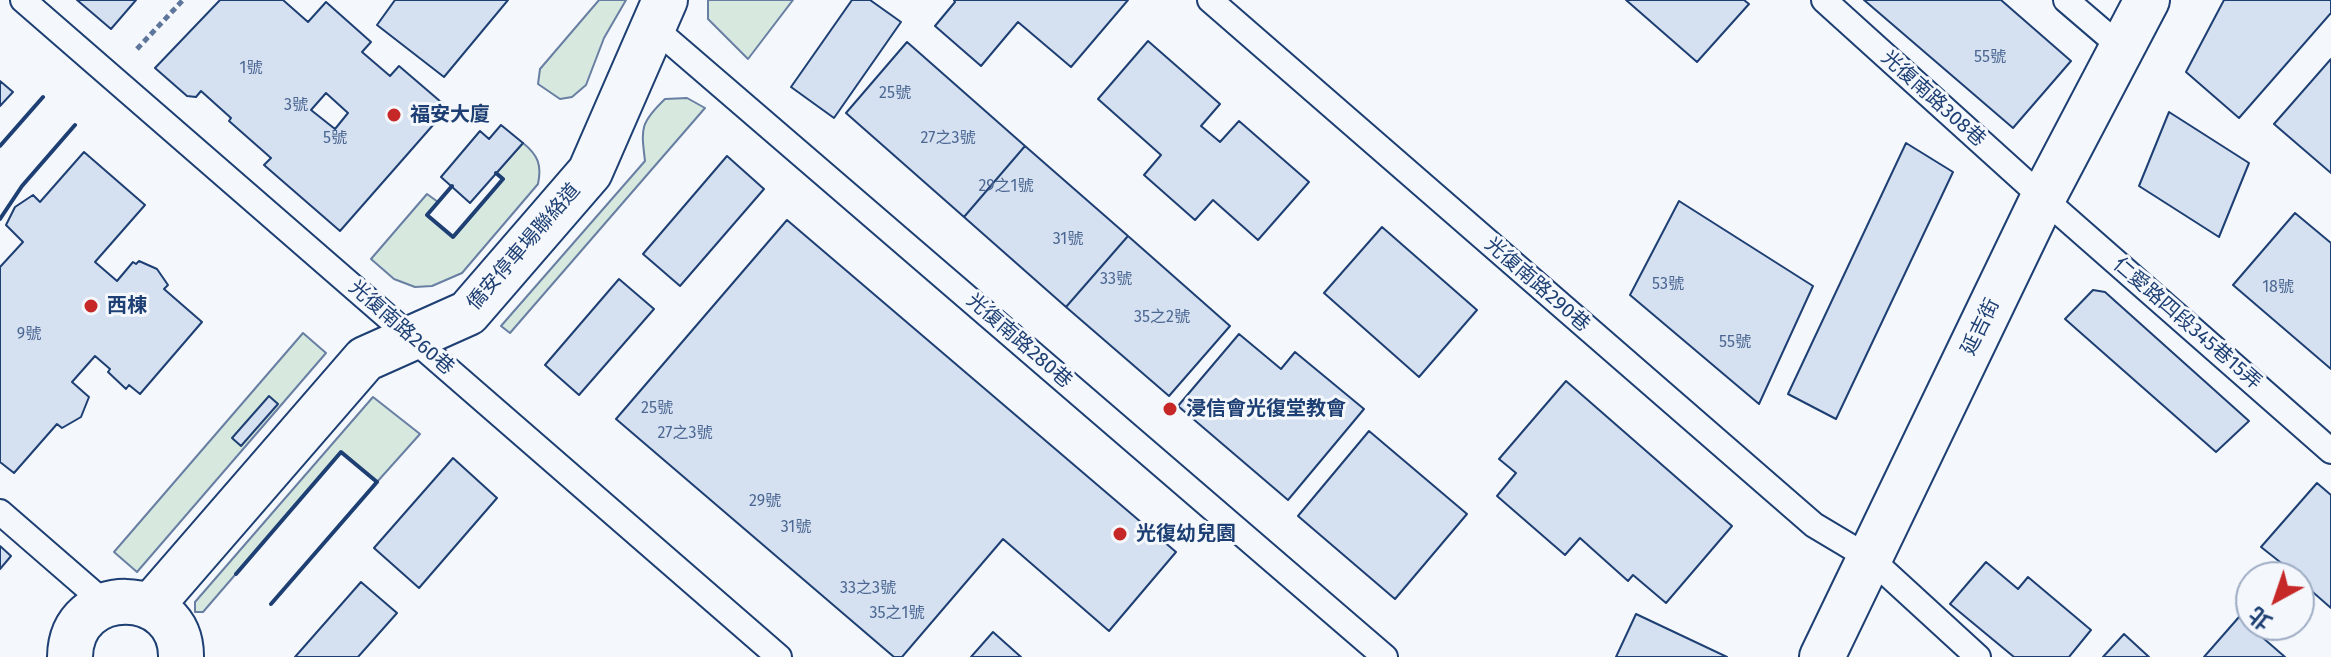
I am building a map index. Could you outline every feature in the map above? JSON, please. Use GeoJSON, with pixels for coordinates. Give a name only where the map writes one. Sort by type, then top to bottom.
{"type":"FeatureCollection","features":[{"type":"Feature","properties":{"kind":"street","name":"延吉街"},"geometry":{"type":"LineString","coordinates":[[1822,657],[2043,198],[2147,0]]}},
{"type":"Feature","properties":{"kind":"street","name":"僑安停車場聯絡道"},"geometry":{"type":"LineString","coordinates":[[150,607],[365,359],[468,313],[590,172],[659,13]]}},
{"type":"Feature","properties":{"kind":"street"},"geometry":{"type":"LineString","coordinates":[[37,657],[85,630],[126,601],[150,607],[162,614],[175,630],[181,657]]}},
{"type":"Feature","properties":{"kind":"lane","name":"光復南路260巷"},"geometry":{"type":"LineString","coordinates":[[23,0],[779,657]]}},
{"type":"Feature","properties":{"kind":"lane","name":"光復南路290巷"},"geometry":{"type":"LineString","coordinates":[[1210,0],[1814,525],[1871,559],[1978,657]]}},
{"type":"Feature","properties":{"kind":"lane","name":"光復南路308巷"},"geometry":{"type":"LineString","coordinates":[[1824,0],[2043,198]]}},
{"type":"Feature","properties":{"kind":"lane"},"geometry":{"type":"LineString","coordinates":[[2066,0],[2122,48]]}},
{"type":"Feature","properties":{"kind":"lane","name":"光復南路280巷"},"geometry":{"type":"LineString","coordinates":[[659,13],[1385,657]]}},
{"type":"Feature","properties":{"kind":"lane","name":"仁愛路四段345巷15弄"},"geometry":{"type":"LineString","coordinates":[[2043,198],[2331,451]]}},
{"type":"Feature","properties":{"kind":"lane"},"geometry":{"type":"LineString","coordinates":[[0,512],[85,630]]}},
{"type":"Feature","properties":{"kind":"path"},"geometry":{"type":"LineString","coordinates":[[112,77],[183,0]]}},
{"type":"Feature","properties":{"kind":"shaded area"},"geometry":{"type":"Polygon","coordinates":[[[599,0],[626,0],[604,38],[586,85],[572,97],[560,99],[538,84],[540,69],[599,0]]]}},
{"type":"Feature","properties":{"kind":"shaded area"},"geometry":{"type":"Polygon","coordinates":[[[708,0],[793,0],[748,59],[708,19],[708,0]]]}},
{"type":"Feature","properties":{"kind":"shaded area"},"geometry":{"type":"Polygon","coordinates":[[[687,98],[705,108],[510,333],[501,326],[645,161],[643,133],[651,114],[665,99],[687,98]]]}},
{"type":"Feature","properties":{"kind":"shaded area"},"geometry":{"type":"Polygon","coordinates":[[[523,143],[538,161],[538,184],[462,273],[432,286],[415,287],[394,279],[371,259],[427,194],[438,202],[427,215],[454,237],[503,179],[496,173],[523,143]]]}},
{"type":"Feature","properties":{"kind":"shaded area"},"geometry":{"type":"Polygon","coordinates":[[[303,333],[326,353],[137,572],[114,552],[303,333]]]}},
{"type":"Feature","properties":{"kind":"shaded area"},"geometry":{"type":"Polygon","coordinates":[[[373,397],[420,434],[377,482],[341,452],[203,612],[195,612],[195,602],[373,397]]]}},
{"type":"Feature","properties":{"kind":"building"},"geometry":{"type":"Polygon","coordinates":[[[77,0],[136,0],[111,29],[77,0]]]}},
{"type":"Feature","properties":{"kind":"building","name":"福安大廈"},"geometry":{"type":"Polygon","coordinates":[[[220,0],[283,0],[308,22],[326,2],[371,42],[362,52],[390,76],[399,66],[448,108],[340,231],[264,165],[271,158],[201,91],[196,97],[187,96],[155,68],[220,0]],[[326,93],[311,110],[335,129],[348,113],[326,93]]]}},
{"type":"Feature","properties":{"kind":"building"},"geometry":{"type":"Polygon","coordinates":[[[395,0],[508,0],[444,77],[377,25],[395,0]]]}},
{"type":"Feature","properties":{"kind":"building"},"geometry":{"type":"Polygon","coordinates":[[[852,0],[870,0],[901,22],[834,118],[791,87],[852,0]]]}},
{"type":"Feature","properties":{"kind":"building"},"geometry":{"type":"Polygon","coordinates":[[[954,0],[1128,0],[1071,67],[1018,22],[981,66],[935,26],[954,0]]]}},
{"type":"Feature","properties":{"kind":"building"},"geometry":{"type":"Polygon","coordinates":[[[1626,0],[1744,0],[1749,4],[1697,62],[1626,0]]]}},
{"type":"Feature","properties":{"kind":"building"},"geometry":{"type":"Polygon","coordinates":[[[1864,0],[2001,0],[2071,61],[2013,128],[1864,0]]]}},
{"type":"Feature","properties":{"kind":"building"},"geometry":{"type":"Polygon","coordinates":[[[2224,0],[2331,0],[2331,13],[2239,118],[2186,72],[2224,0]]]}},
{"type":"Feature","properties":{"kind":"building"},"geometry":{"type":"Polygon","coordinates":[[[1148,41],[1220,104],[1201,126],[1220,142],[1239,121],[1309,182],[1258,240],[1213,200],[1195,220],[1144,175],[1161,155],[1098,99],[1148,41]]]}},
{"type":"Feature","properties":{"kind":"building"},"geometry":{"type":"Polygon","coordinates":[[[907,42],[1025,146],[964,217],[846,113],[907,42]]]}},
{"type":"Feature","properties":{"kind":"building"},"geometry":{"type":"Polygon","coordinates":[[[2331,59],[2331,173],[2274,124],[2331,59]]]}},
{"type":"Feature","properties":{"kind":"building"},"geometry":{"type":"Polygon","coordinates":[[[0,81],[13,92],[0,106],[0,81]]]}},
{"type":"Feature","properties":{"kind":"building"},"geometry":{"type":"Polygon","coordinates":[[[2169,112],[2249,163],[2219,237],[2139,186],[2169,112]]]}},
{"type":"Feature","properties":{"kind":"building"},"geometry":{"type":"Polygon","coordinates":[[[501,125],[523,143],[470,203],[441,177],[480,131],[489,139],[501,125]]]}},
{"type":"Feature","properties":{"kind":"building"},"geometry":{"type":"Polygon","coordinates":[[[1906,143],[1953,172],[1836,419],[1788,394],[1906,143]]]}},
{"type":"Feature","properties":{"kind":"building"},"geometry":{"type":"Polygon","coordinates":[[[1025,146],[1128,236],[1066,307],[964,217],[1025,146]]]}},
{"type":"Feature","properties":{"kind":"building","name":"西棟"},"geometry":{"type":"Polygon","coordinates":[[[84,152],[145,205],[95,262],[117,281],[133,262],[136,264],[139,261],[157,269],[168,285],[164,289],[202,322],[140,394],[129,385],[126,389],[95,356],[72,382],[89,397],[81,417],[62,428],[57,424],[14,473],[0,462],[0,267],[23,242],[6,225],[15,207],[33,195],[40,202],[84,152]]]}},
{"type":"Feature","properties":{"kind":"building"},"geometry":{"type":"Polygon","coordinates":[[[727,156],[764,189],[680,286],[643,254],[727,156]]]}},
{"type":"Feature","properties":{"kind":"building"},"geometry":{"type":"Polygon","coordinates":[[[1679,201],[1813,286],[1759,404],[1630,295],[1679,201]]]}},
{"type":"Feature","properties":{"kind":"building"},"geometry":{"type":"Polygon","coordinates":[[[2295,213],[2331,243],[2331,369],[2233,285],[2295,213]]]}},
{"type":"Feature","properties":{"kind":"building"},"geometry":{"type":"Polygon","coordinates":[[[787,220],[1176,552],[1109,631],[1003,539],[902,657],[894,657],[616,419],[787,220]]]}},
{"type":"Feature","properties":{"kind":"building"},"geometry":{"type":"Polygon","coordinates":[[[1382,227],[1477,310],[1419,377],[1324,293],[1382,227]]]}},
{"type":"Feature","properties":{"kind":"building"},"geometry":{"type":"Polygon","coordinates":[[[1128,236],[1230,326],[1169,396],[1066,307],[1128,236]]]}},
{"type":"Feature","properties":{"kind":"building"},"geometry":{"type":"Polygon","coordinates":[[[619,279],[654,309],[579,395],[545,365],[619,279]]]}},
{"type":"Feature","properties":{"kind":"building"},"geometry":{"type":"Polygon","coordinates":[[[2093,290],[2105,292],[2249,421],[2216,452],[2065,319],[2093,290]]]}},
{"type":"Feature","properties":{"kind":"building"},"geometry":{"type":"Polygon","coordinates":[[[1239,334],[1281,369],[1295,352],[1364,409],[1288,500],[1178,406],[1239,334]]]}},
{"type":"Feature","properties":{"kind":"building"},"geometry":{"type":"Polygon","coordinates":[[[1566,381],[1732,526],[1666,603],[1633,575],[1628,581],[1580,538],[1565,555],[1497,496],[1516,473],[1499,459],[1566,381]]]}},
{"type":"Feature","properties":{"kind":"building"},"geometry":{"type":"Polygon","coordinates":[[[269,396],[278,404],[241,446],[232,438],[269,396]]]}},
{"type":"Feature","properties":{"kind":"building"},"geometry":{"type":"Polygon","coordinates":[[[1369,431],[1467,514],[1395,599],[1298,516],[1369,431]]]}},
{"type":"Feature","properties":{"kind":"building"},"geometry":{"type":"Polygon","coordinates":[[[453,458],[497,498],[419,588],[374,548],[453,458]]]}},
{"type":"Feature","properties":{"kind":"building"},"geometry":{"type":"Polygon","coordinates":[[[2317,483],[2331,495],[2331,608],[2315,594],[2315,561],[2279,561],[2261,547],[2317,483]]]}},
{"type":"Feature","properties":{"kind":"building"},"geometry":{"type":"Polygon","coordinates":[[[0,546],[11,556],[0,569],[0,546]]]}},
{"type":"Feature","properties":{"kind":"building"},"geometry":{"type":"Polygon","coordinates":[[[1986,562],[2018,589],[2028,577],[2091,630],[2069,657],[2014,657],[1950,604],[1986,562]]]}},
{"type":"Feature","properties":{"kind":"building"},"geometry":{"type":"Polygon","coordinates":[[[361,582],[397,613],[358,657],[295,657],[361,582]]]}},
{"type":"Feature","properties":{"kind":"building"},"geometry":{"type":"Polygon","coordinates":[[[1636,614],[1727,657],[1616,657],[1636,614]]]}},
{"type":"Feature","properties":{"kind":"building"},"geometry":{"type":"Polygon","coordinates":[[[2235,622],[2235,641],[2267,641],[2285,657],[2204,657],[2235,622]]]}},
{"type":"Feature","properties":{"kind":"building"},"geometry":{"type":"Polygon","coordinates":[[[993,632],[1021,657],[971,657],[993,632]]]}},
{"type":"Feature","properties":{"kind":"building"},"geometry":{"type":"Polygon","coordinates":[[[2124,634],[2149,657],[2103,657],[2124,634]]]}},
{"type":"Feature","properties":{"kind":"wall"},"geometry":{"type":"LineString","coordinates":[[0,146],[43,97]]}},
{"type":"Feature","properties":{"kind":"wall"},"geometry":{"type":"LineString","coordinates":[[0,219],[22,186],[75,125]]}},
{"type":"Feature","properties":{"kind":"wall"},"geometry":{"type":"LineString","coordinates":[[452,186],[427,215],[453,237],[503,179],[496,173]]}},
{"type":"Feature","properties":{"kind":"wall"},"geometry":{"type":"LineString","coordinates":[[236,574],[341,452],[377,482],[271,604]]}},
{"type":"Feature","properties":{"kind":"place","name":"福安大廈"},"geometry":{"type":"Point","coordinates":[394,115]}},
{"type":"Feature","properties":{"kind":"place","name":"西棟"},"geometry":{"type":"Point","coordinates":[91,306]}},
{"type":"Feature","properties":{"kind":"place","name":"浸信會光復堂教會"},"geometry":{"type":"Point","coordinates":[1170,409]}},
{"type":"Feature","properties":{"kind":"place","name":"光復幼兒園"},"geometry":{"type":"Point","coordinates":[1120,534]}}]}
